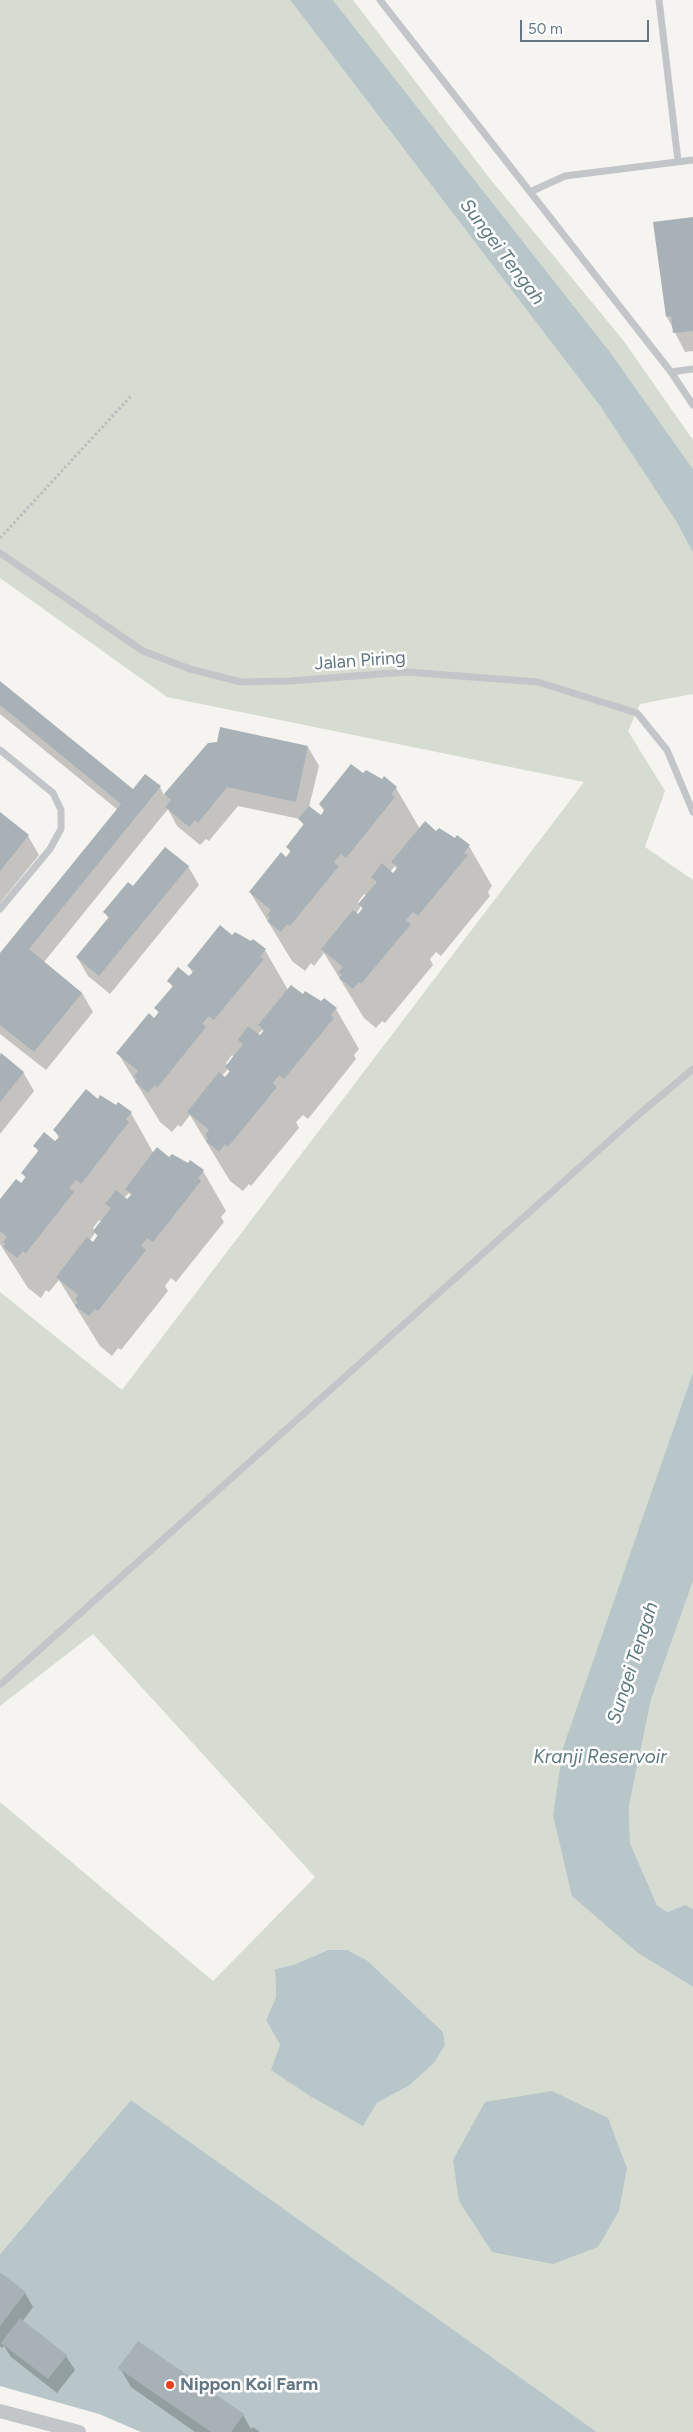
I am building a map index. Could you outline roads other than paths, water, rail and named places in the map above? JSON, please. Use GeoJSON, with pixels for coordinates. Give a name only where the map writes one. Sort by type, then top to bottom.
{"type":"FeatureCollection","features":[{"type":"Feature","properties":{"kind":"street"},"geometry":{"type":"LineString","coordinates":[[0,2410],[79,2432]]}},
{"type":"Feature","properties":{"kind":"lane"},"geometry":{"type":"LineString","coordinates":[[380,0],[671,372],[693,405]]}},
{"type":"Feature","properties":{"kind":"lane"},"geometry":{"type":"LineString","coordinates":[[659,0],[678,161]]}},
{"type":"Feature","properties":{"kind":"lane"},"geometry":{"type":"LineString","coordinates":[[530,192],[565,176],[693,160]]}},
{"type":"Feature","properties":{"kind":"lane"},"geometry":{"type":"LineString","coordinates":[[671,372],[693,369]]}},
{"type":"Feature","properties":{"kind":"lane","name":"Jalan Piring"},"geometry":{"type":"LineString","coordinates":[[0,552],[143,651],[190,669],[232,680],[241,682],[290,681],[407,672],[538,682],[637,712],[667,750],[693,812]]}},
{"type":"Feature","properties":{"kind":"lane"},"geometry":{"type":"LineString","coordinates":[[0,750],[53,793],[61,810],[61,829],[50,849],[0,909]]}},
{"type":"Feature","properties":{"kind":"lane"},"geometry":{"type":"LineString","coordinates":[[0,1685],[637,1116],[693,1069]]}},
{"type":"Feature","properties":{"kind":"water","name":"Sungei Tengah"},"geometry":{"type":"Polygon","coordinates":[[[290,0],[333,0],[610,352],[693,469],[693,553],[676,521],[600,406],[290,0]]]}},
{"type":"Feature","properties":{"kind":"water","name":"Kranji Reservoir"},"geometry":{"type":"Polygon","coordinates":[[[693,1372],[693,1581],[651,1700],[629,1806],[630,1843],[657,1905],[667,1912],[685,1905],[693,1909],[693,1987],[638,1953],[572,1896],[553,1815],[563,1748],[693,1372]]]}},
{"type":"Feature","properties":{"kind":"water"},"geometry":{"type":"Polygon","coordinates":[[[328,1950],[347,1950],[368,1961],[443,2032],[445,2045],[435,2062],[410,2085],[377,2103],[363,2126],[310,2096],[271,2070],[280,2045],[266,2020],[276,1997],[275,1969],[293,1965],[328,1950]]]}},
{"type":"Feature","properties":{"kind":"water"},"geometry":{"type":"Polygon","coordinates":[[[552,2091],[608,2118],[627,2168],[619,2211],[598,2247],[553,2264],[492,2252],[459,2201],[453,2160],[485,2102],[552,2091]]]}},
{"type":"Feature","properties":{"kind":"water","name":"Nippon Koi Farm"},"geometry":{"type":"Polygon","coordinates":[[[131,2100],[597,2432],[141,2432],[99,2414],[0,2386],[0,2254],[131,2100]]]}},
{"type":"Feature","properties":{"kind":"place","name":"Nippon Koi Farm"},"geometry":{"type":"Point","coordinates":[170,2385]}}]}
